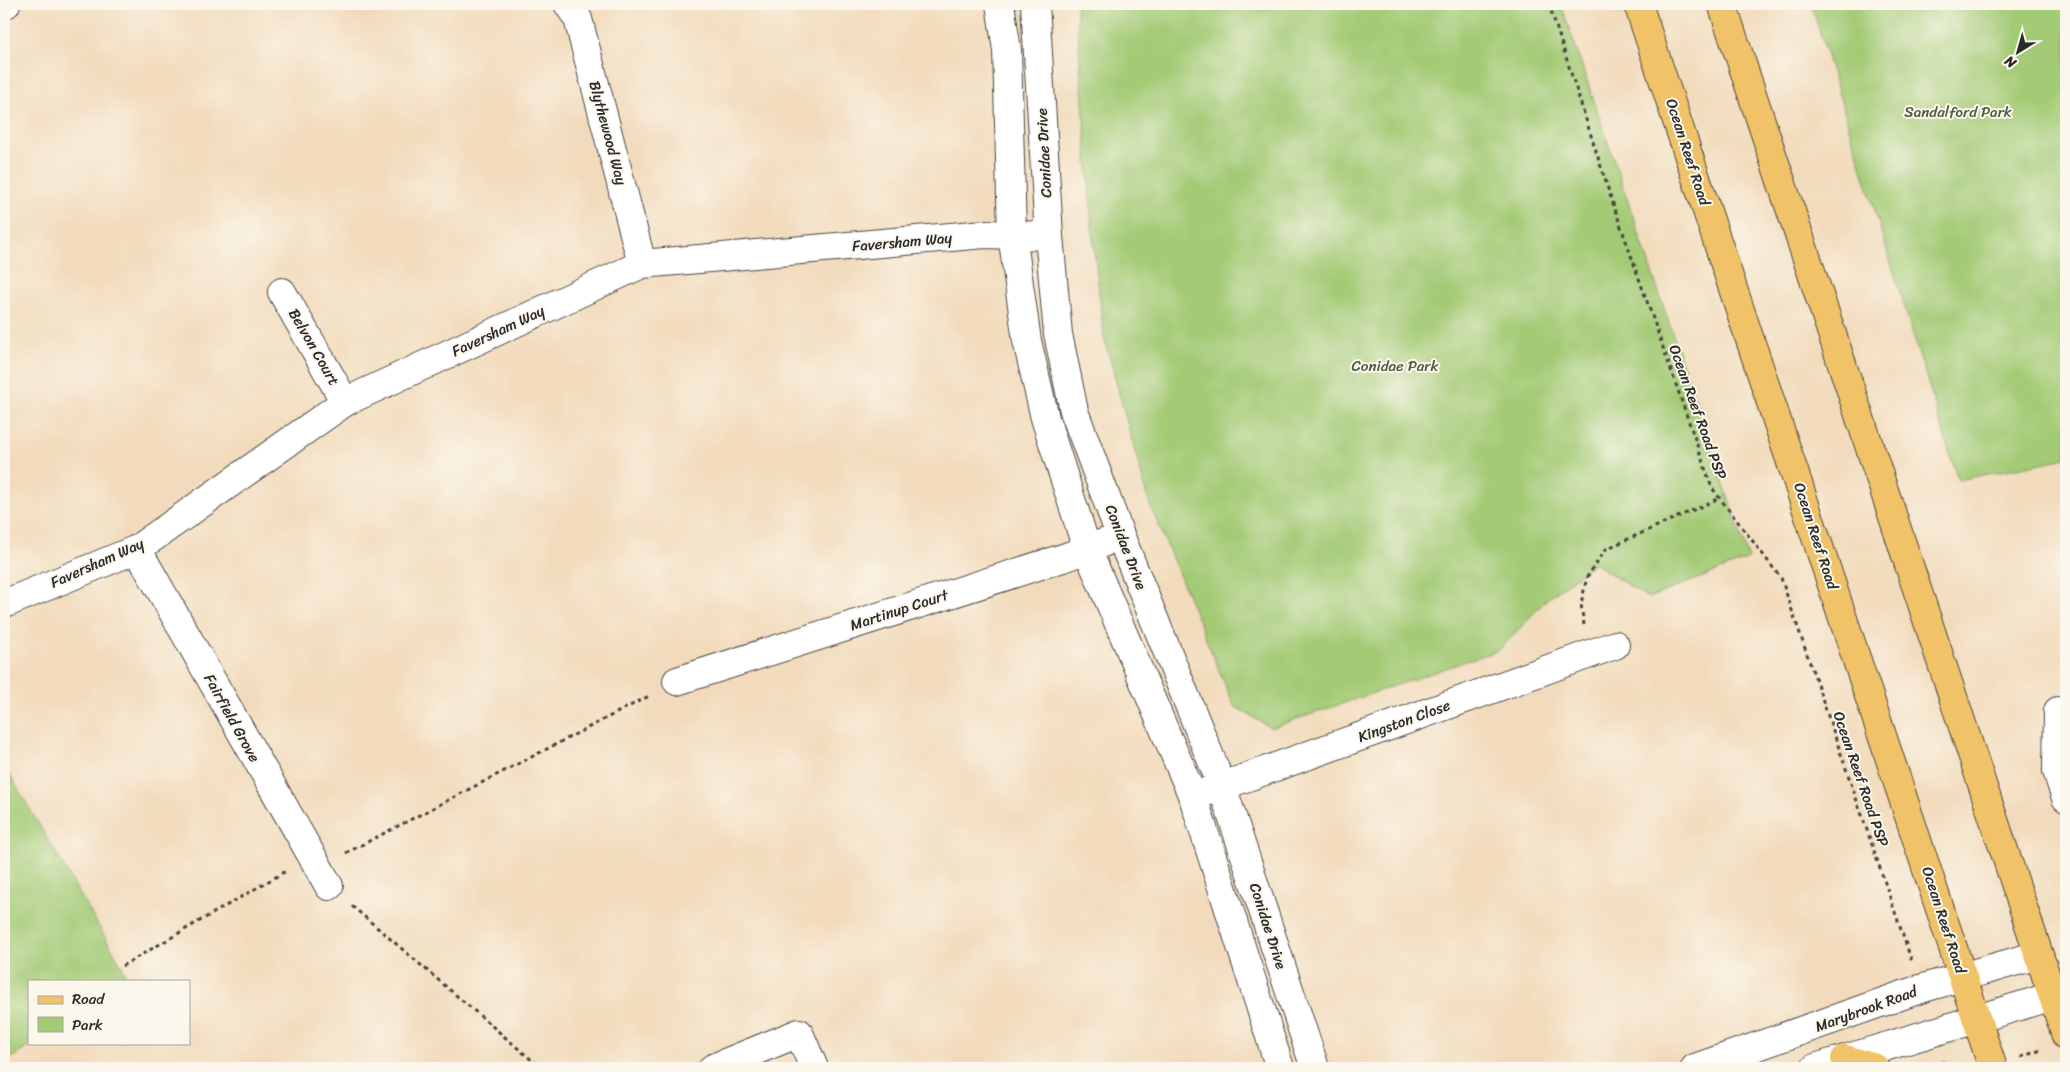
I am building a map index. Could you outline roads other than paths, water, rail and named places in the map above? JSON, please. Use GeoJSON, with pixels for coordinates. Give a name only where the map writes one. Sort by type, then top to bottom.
{"type":"FeatureCollection","features":[{"type":"Feature","properties":{"kind":"main road","name":"Ocean Reef Road"},"geometry":{"type":"LineString","coordinates":[[1638,4],[1994,1068]]}},
{"type":"Feature","properties":{"kind":"main road"},"geometry":{"type":"LineString","coordinates":[[1722,4],[2066,1036]]}},
{"type":"Feature","properties":{"kind":"main road"},"geometry":{"type":"LineString","coordinates":[[1845,1059],[1875,1068]]}},
{"type":"Feature","properties":{"kind":"street","name":"Blythewood Way"},"geometry":{"type":"LineString","coordinates":[[568,4],[578,19],[642,264]]}},
{"type":"Feature","properties":{"kind":"street"},"geometry":{"type":"LineString","coordinates":[[1000,4],[1007,50],[1012,234],[1027,341],[1045,418],[1087,549],[1193,797],[1280,1068]]}},
{"type":"Feature","properties":{"kind":"street","name":"Conidae Drive"},"geometry":{"type":"LineString","coordinates":[[1035,4],[1049,236],[1058,334],[1074,411],[1120,535],[1222,786],[1315,1068]]}},
{"type":"Feature","properties":{"kind":"street","name":"Faversham Way"},"geometry":{"type":"LineString","coordinates":[[4,604],[137,549],[345,402],[642,264],[985,234],[1049,236]]}},
{"type":"Feature","properties":{"kind":"street","name":"Belvon Court"},"geometry":{"type":"LineString","coordinates":[[282,292],[345,402]]}},
{"type":"Feature","properties":{"kind":"street","name":"Martinup Court"},"geometry":{"type":"LineString","coordinates":[[677,681],[1087,549],[1120,535]]}},
{"type":"Feature","properties":{"kind":"street","name":"Fairfield Grove"},"geometry":{"type":"LineString","coordinates":[[137,549],[319,870]]}},
{"type":"Feature","properties":{"kind":"street","name":"Kingston Close"},"geometry":{"type":"LineString","coordinates":[[1193,797],[1615,645]]}},
{"type":"Feature","properties":{"kind":"street"},"geometry":{"type":"LineString","coordinates":[[2058,711],[2058,771],[2066,798]]}},
{"type":"Feature","properties":{"kind":"street","name":"Marybrook Road"},"geometry":{"type":"LineString","coordinates":[[1695,1068],[1920,989],[2038,955]]}},
{"type":"Feature","properties":{"kind":"street"},"geometry":{"type":"LineString","coordinates":[[1815,1068],[2053,996]]}},
{"type":"Feature","properties":{"kind":"street"},"geometry":{"type":"LineString","coordinates":[[713,1068],[799,1033],[814,1068]]}},
{"type":"Feature","properties":{"kind":"park label","name":"Sandalford Park"},"geometry":{"type":"Point","coordinates":[1958,112]}},
{"type":"Feature","properties":{"kind":"park label","name":"Conidae Park"},"geometry":{"type":"Point","coordinates":[1395,366]}}]}
